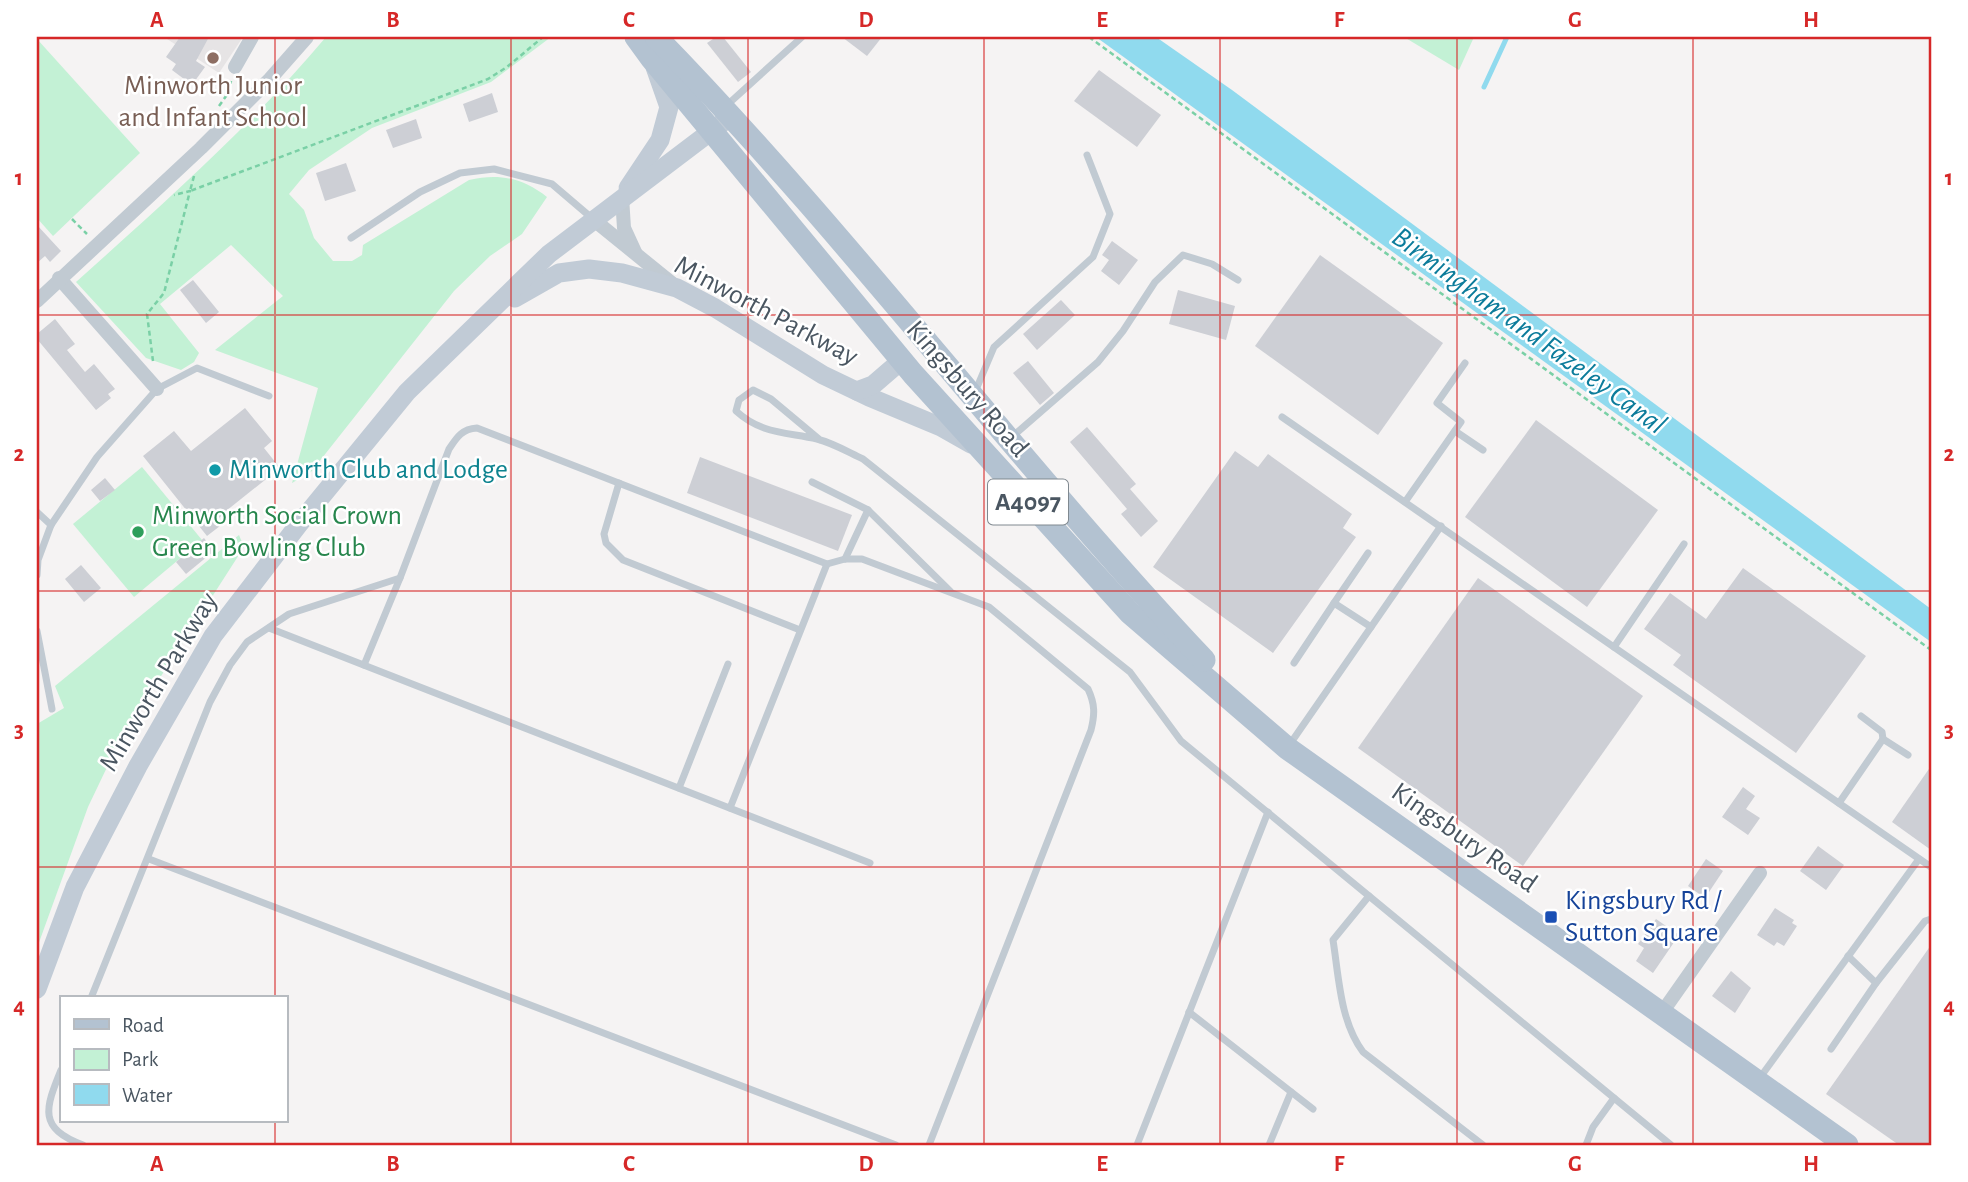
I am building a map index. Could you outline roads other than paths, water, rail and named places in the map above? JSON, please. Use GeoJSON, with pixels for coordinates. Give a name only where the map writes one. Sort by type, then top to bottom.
{"type":"FeatureCollection","features":[{"type":"Feature","properties":{"kind":"main road","name":"Kingsbury Road"},"geometry":{"type":"LineString","coordinates":[[636,37],[654,48],[727,113],[1129,580],[1287,748]]}},
{"type":"Feature","properties":{"kind":"main road","name":"Kingsbury Road"},"geometry":{"type":"LineString","coordinates":[[654,48],[712,130],[927,390],[1130,612],[1287,748],[1847,1145]]}},
{"type":"Feature","properties":{"kind":"main road"},"geometry":{"type":"LineString","coordinates":[[797,192],[820,239],[898,332],[904,345],[902,360]]}},
{"type":"Feature","properties":{"kind":"main road"},"geometry":{"type":"LineString","coordinates":[[927,390],[973,396],[964,409],[1085,549],[1130,612]]}},
{"type":"Feature","properties":{"kind":"street"},"geometry":{"type":"LineString","coordinates":[[235,67],[252,37]]}},
{"type":"Feature","properties":{"kind":"street"},"geometry":{"type":"LineString","coordinates":[[37,301],[201,148],[270,79],[307,37]]}},
{"type":"Feature","properties":{"kind":"street","name":"Minworth Parkway"},"geometry":{"type":"LineString","coordinates":[[622,197],[660,140],[669,107],[654,48]]}},
{"type":"Feature","properties":{"kind":"street","name":"Minworth Parkway"},"geometry":{"type":"LineString","coordinates":[[37,989],[75,887],[138,766],[213,636],[299,524],[407,392],[549,254],[712,130],[727,113]]}},
{"type":"Feature","properties":{"kind":"street"},"geometry":{"type":"LineString","coordinates":[[622,197],[624,228],[638,256]]}},
{"type":"Feature","properties":{"kind":"street"},"geometry":{"type":"LineString","coordinates":[[594,220],[677,288]]}},
{"type":"Feature","properties":{"kind":"street","name":"Minworth Parkway"},"geometry":{"type":"LineString","coordinates":[[492,310],[559,273],[589,269],[622,273],[677,288],[823,375],[941,427],[979,449]]}},
{"type":"Feature","properties":{"kind":"street"},"geometry":{"type":"LineString","coordinates":[[59,278],[157,389]]}},
{"type":"Feature","properties":{"kind":"street","name":"Minworth Parkway"},"geometry":{"type":"LineString","coordinates":[[857,391],[873,385],[902,360]]}},
{"type":"Feature","properties":{"kind":"street"},"geometry":{"type":"LineString","coordinates":[[1661,1014],[1760,873]]}},
{"type":"Feature","properties":{"kind":"lane"},"geometry":{"type":"LineString","coordinates":[[727,113],[802,37]]}},
{"type":"Feature","properties":{"kind":"lane"},"geometry":{"type":"LineString","coordinates":[[973,396],[994,347],[1093,257],[1110,214],[1087,155]]}},
{"type":"Feature","properties":{"kind":"lane"},"geometry":{"type":"LineString","coordinates":[[351,238],[420,192],[460,173],[494,169],[552,184],[594,220]]}},
{"type":"Feature","properties":{"kind":"lane"},"geometry":{"type":"LineString","coordinates":[[1010,439],[1098,362],[1123,331],[1155,282],[1183,255],[1212,264],[1238,280]]}},
{"type":"Feature","properties":{"kind":"lane"},"geometry":{"type":"LineString","coordinates":[[1405,502],[1461,422],[1437,403],[1465,363]]}},
{"type":"Feature","properties":{"kind":"lane"},"geometry":{"type":"LineString","coordinates":[[37,575],[38,560],[51,525],[97,457],[157,389],[197,368],[269,396]]}},
{"type":"Feature","properties":{"kind":"lane"},"geometry":{"type":"LineString","coordinates":[[820,440],[771,399],[753,390],[739,400],[736,411],[750,424],[820,440],[863,459],[1130,673],[1181,741],[1671,1145]]}},
{"type":"Feature","properties":{"kind":"lane"},"geometry":{"type":"LineString","coordinates":[[1282,417],[1931,867]]}},
{"type":"Feature","properties":{"kind":"lane"},"geometry":{"type":"LineString","coordinates":[[365,665],[449,449],[457,436],[468,429],[477,428],[827,564],[845,559],[862,559],[989,607],[1088,689],[1094,702],[1095,714],[929,1145]]}},
{"type":"Feature","properties":{"kind":"lane"},"geometry":{"type":"LineString","coordinates":[[1455,431],[1483,450]]}},
{"type":"Feature","properties":{"kind":"lane"},"geometry":{"type":"LineString","coordinates":[[812,482],[868,510],[952,593]]}},
{"type":"Feature","properties":{"kind":"lane"},"geometry":{"type":"LineString","coordinates":[[619,483],[604,534],[606,543],[624,560],[800,630]]}},
{"type":"Feature","properties":{"kind":"lane"},"geometry":{"type":"LineString","coordinates":[[845,559],[868,510]]}},
{"type":"Feature","properties":{"kind":"lane"},"geometry":{"type":"LineString","coordinates":[[37,512],[51,525]]}},
{"type":"Feature","properties":{"kind":"lane"},"geometry":{"type":"LineString","coordinates":[[1287,748],[1441,526]]}},
{"type":"Feature","properties":{"kind":"lane"},"geometry":{"type":"LineString","coordinates":[[1614,647],[1684,544]]}},
{"type":"Feature","properties":{"kind":"lane"},"geometry":{"type":"LineString","coordinates":[[1294,663],[1368,553]]}},
{"type":"Feature","properties":{"kind":"lane"},"geometry":{"type":"LineString","coordinates":[[730,808],[827,564]]}},
{"type":"Feature","properties":{"kind":"lane"},"geometry":{"type":"LineString","coordinates":[[92,996],[210,702],[247,642],[289,614],[400,578]]}},
{"type":"Feature","properties":{"kind":"lane"},"geometry":{"type":"LineString","coordinates":[[1334,603],[1371,627]]}},
{"type":"Feature","properties":{"kind":"lane"},"geometry":{"type":"LineString","coordinates":[[269,628],[870,863]]}},
{"type":"Feature","properties":{"kind":"lane"},"geometry":{"type":"LineString","coordinates":[[37,631],[52,709]]}},
{"type":"Feature","properties":{"kind":"lane"},"geometry":{"type":"LineString","coordinates":[[679,788],[728,664]]}},
{"type":"Feature","properties":{"kind":"lane"},"geometry":{"type":"LineString","coordinates":[[1839,803],[1883,739],[1882,732],[1861,716]]}},
{"type":"Feature","properties":{"kind":"lane"},"geometry":{"type":"LineString","coordinates":[[1883,739],[1908,755]]}},
{"type":"Feature","properties":{"kind":"lane"},"geometry":{"type":"LineString","coordinates":[[1137,1145],[1268,812]]}},
{"type":"Feature","properties":{"kind":"lane"},"geometry":{"type":"LineString","coordinates":[[149,859],[896,1145]]}},
{"type":"Feature","properties":{"kind":"lane"},"geometry":{"type":"LineString","coordinates":[[1757,1082],[1919,859]]}},
{"type":"Feature","properties":{"kind":"lane"},"geometry":{"type":"LineString","coordinates":[[1369,896],[1333,940],[1344,1010],[1352,1037],[1363,1052],[1483,1145]]}},
{"type":"Feature","properties":{"kind":"lane"},"geometry":{"type":"LineString","coordinates":[[1831,1049],[1877,983],[1925,921],[1931,919]]}},
{"type":"Feature","properties":{"kind":"lane"},"geometry":{"type":"LineString","coordinates":[[1848,956],[1877,983]]}},
{"type":"Feature","properties":{"kind":"lane"},"geometry":{"type":"LineString","coordinates":[[1189,1012],[1313,1109]]}},
{"type":"Feature","properties":{"kind":"lane"},"geometry":{"type":"LineString","coordinates":[[60,1072],[50,1097],[49,1116],[60,1136],[83,1145]]}},
{"type":"Feature","properties":{"kind":"lane"},"geometry":{"type":"LineString","coordinates":[[1269,1145],[1291,1091]]}},
{"type":"Feature","properties":{"kind":"lane"},"geometry":{"type":"LineString","coordinates":[[1586,1145],[1593,1127],[1614,1098]]}},
{"type":"Feature","properties":{"kind":"water","name":"Birmingham and Fazeley Canal"},"geometry":{"type":"Polygon","coordinates":[[[1096,37],[1156,37],[1232,90],[1931,609],[1931,642],[1096,37]]]}},
{"type":"Feature","properties":{"kind":"waterway"},"geometry":{"type":"LineString","coordinates":[[1484,87],[1507,37]]}},
{"type":"Feature","properties":{"kind":"place","name":"Minworth Junior and Infant School"},"geometry":{"type":"Point","coordinates":[213,58]}},
{"type":"Feature","properties":{"kind":"place","name":"Minworth Club and Lodge"},"geometry":{"type":"Point","coordinates":[215,470]}},
{"type":"Feature","properties":{"kind":"place","name":"Minworth Social Crown Green Bowling Club"},"geometry":{"type":"Point","coordinates":[138,532]}},
{"type":"Feature","properties":{"kind":"place","name":"Kingsbury Rd / Sutton Square"},"geometry":{"type":"Point","coordinates":[1551,917]}}]}
